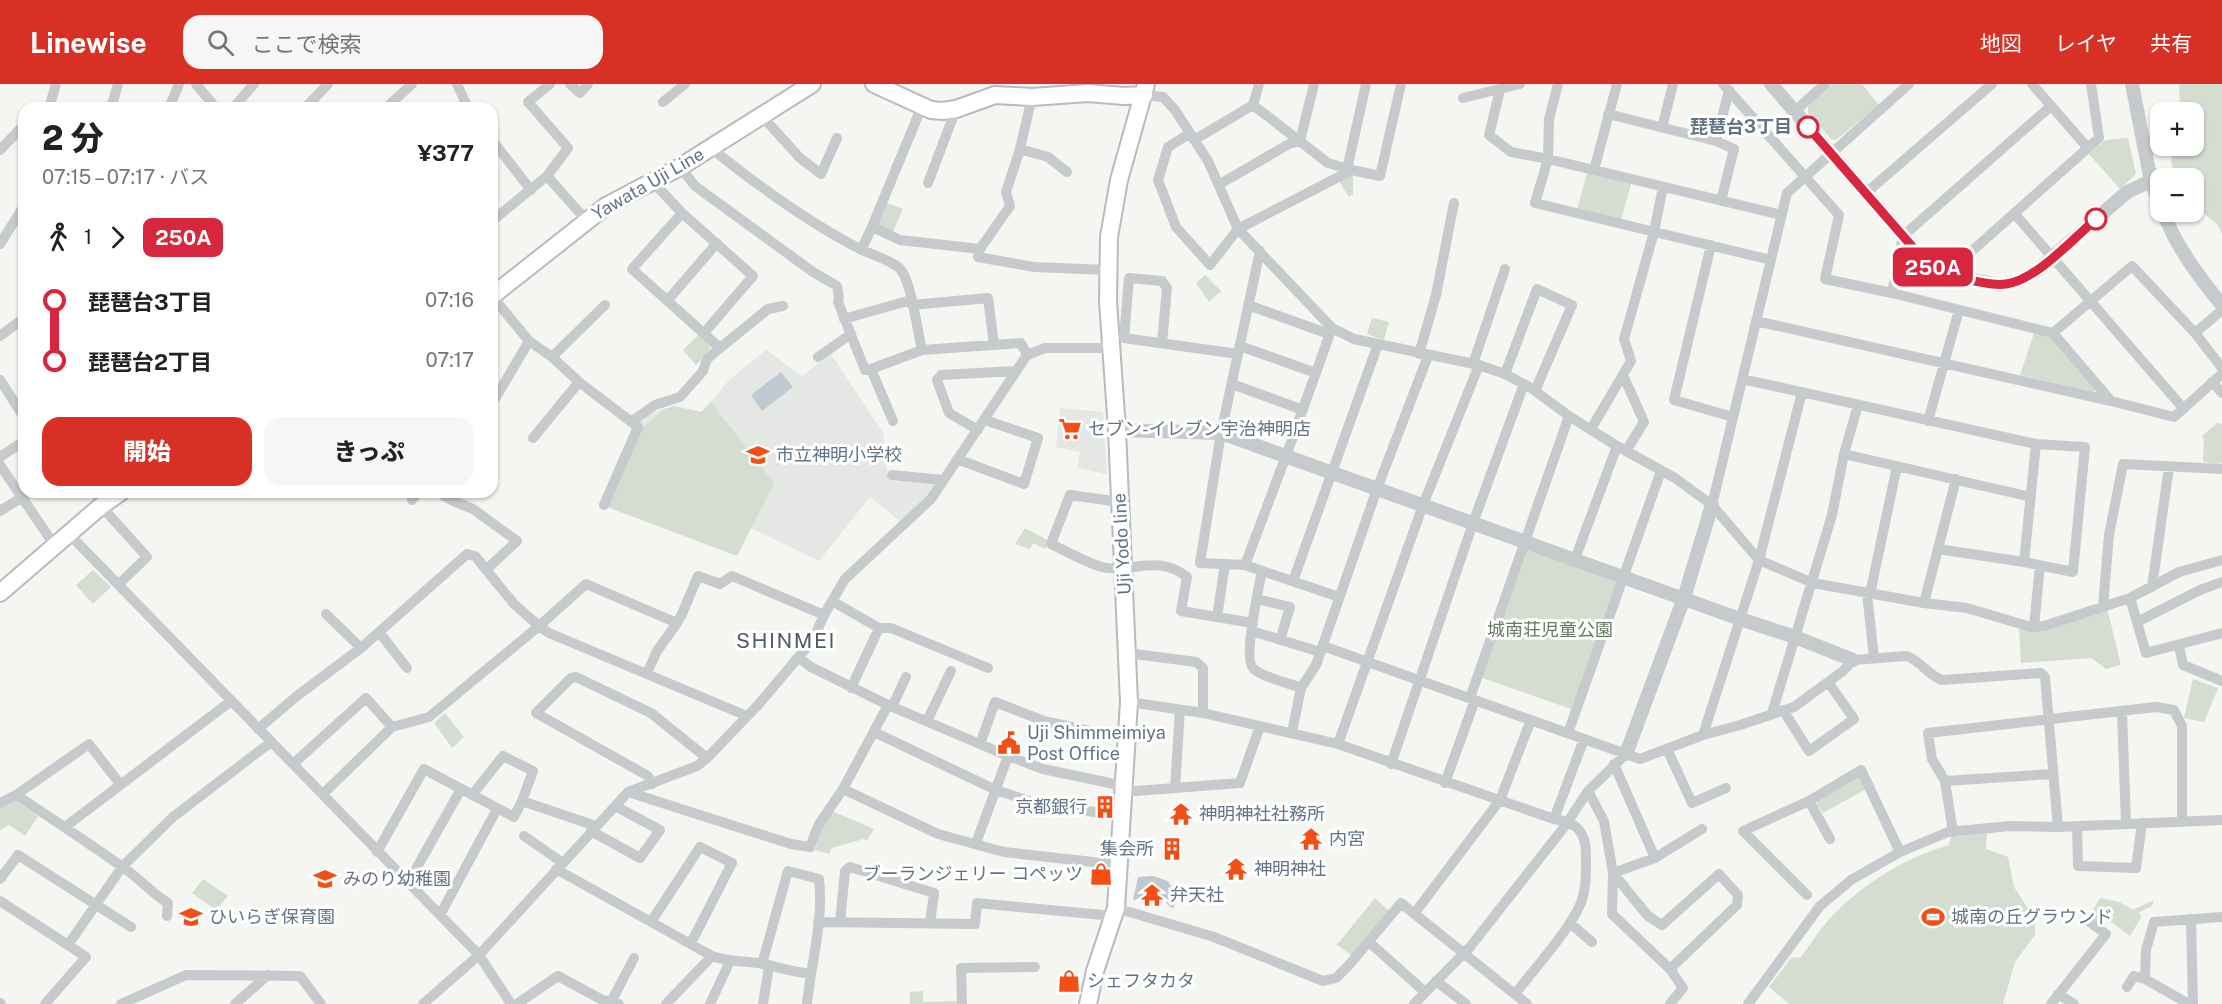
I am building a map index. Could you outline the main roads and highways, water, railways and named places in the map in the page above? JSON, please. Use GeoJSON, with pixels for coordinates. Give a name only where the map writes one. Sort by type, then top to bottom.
{"type":"FeatureCollection","features":[{"type":"Feature","properties":{"kind":"main road","name":"Yawata Uji Line"},"geometry":{"type":"LineString","coordinates":[[498,291],[606,206],[680,167],[812,84]]}},
{"type":"Feature","properties":{"kind":"main road"},"geometry":{"type":"LineString","coordinates":[[874,84],[931,110],[956,109],[995,95],[1032,97],[1088,93],[1124,96],[1145,89]]}},
{"type":"Feature","properties":{"kind":"main road","name":"Uji Yodo line"},"geometry":{"type":"LineString","coordinates":[[1088,1004],[1095,971],[1115,912],[1129,702],[1115,340],[1107,270],[1119,180],[1145,89]]}},
{"type":"Feature","properties":{"kind":"main road"},"geometry":{"type":"LineString","coordinates":[[0,593],[112,498]]}},
{"type":"Feature","properties":{"kind":"place","name":"琵琶台3丁目"},"geometry":{"type":"Point","coordinates":[1808,127]}},
{"type":"Feature","properties":{"kind":"place","name":"セブン-イレブン宇治神明店"},"geometry":{"type":"Point","coordinates":[1070,429]}},
{"type":"Feature","properties":{"kind":"place","name":"市立神明小学校"},"geometry":{"type":"Point","coordinates":[758,455]}},
{"type":"Feature","properties":{"kind":"place","name":"Uji Shimmeimiya Post Office"},"geometry":{"type":"Point","coordinates":[1009,743]}},
{"type":"Feature","properties":{"kind":"place","name":"京都銀行"},"geometry":{"type":"Point","coordinates":[1105,807]}},
{"type":"Feature","properties":{"kind":"place","name":"神明神社社務所"},"geometry":{"type":"Point","coordinates":[1181,814]}},
{"type":"Feature","properties":{"kind":"place","name":"内宮"},"geometry":{"type":"Point","coordinates":[1311,839]}},
{"type":"Feature","properties":{"kind":"place","name":"集会所"},"geometry":{"type":"Point","coordinates":[1172,849]}},
{"type":"Feature","properties":{"kind":"place","name":"神明神社"},"geometry":{"type":"Point","coordinates":[1236,869]}},
{"type":"Feature","properties":{"kind":"place","name":"ブーランジェリー コペッツ"},"geometry":{"type":"Point","coordinates":[1101,874]}},
{"type":"Feature","properties":{"kind":"place","name":"みのり幼稚園"},"geometry":{"type":"Point","coordinates":[325,879]}},
{"type":"Feature","properties":{"kind":"place","name":"弁天社"},"geometry":{"type":"Point","coordinates":[1152,895]}},
{"type":"Feature","properties":{"kind":"place","name":"ひいらぎ保育園"},"geometry":{"type":"Point","coordinates":[191,917]}},
{"type":"Feature","properties":{"kind":"place","name":"城南の丘グラウンド"},"geometry":{"type":"Point","coordinates":[1933,917]}},
{"type":"Feature","properties":{"kind":"place","name":"シェフタカタ"},"geometry":{"type":"Point","coordinates":[1069,981]}},
{"type":"Feature","properties":{"kind":"district","name":"SHINMEI"},"geometry":{"type":"Point","coordinates":[786,641]}},
{"type":"Feature","properties":{"kind":"park label","name":"城南荘児童公園"},"geometry":{"type":"Point","coordinates":[1550,630]}}]}
